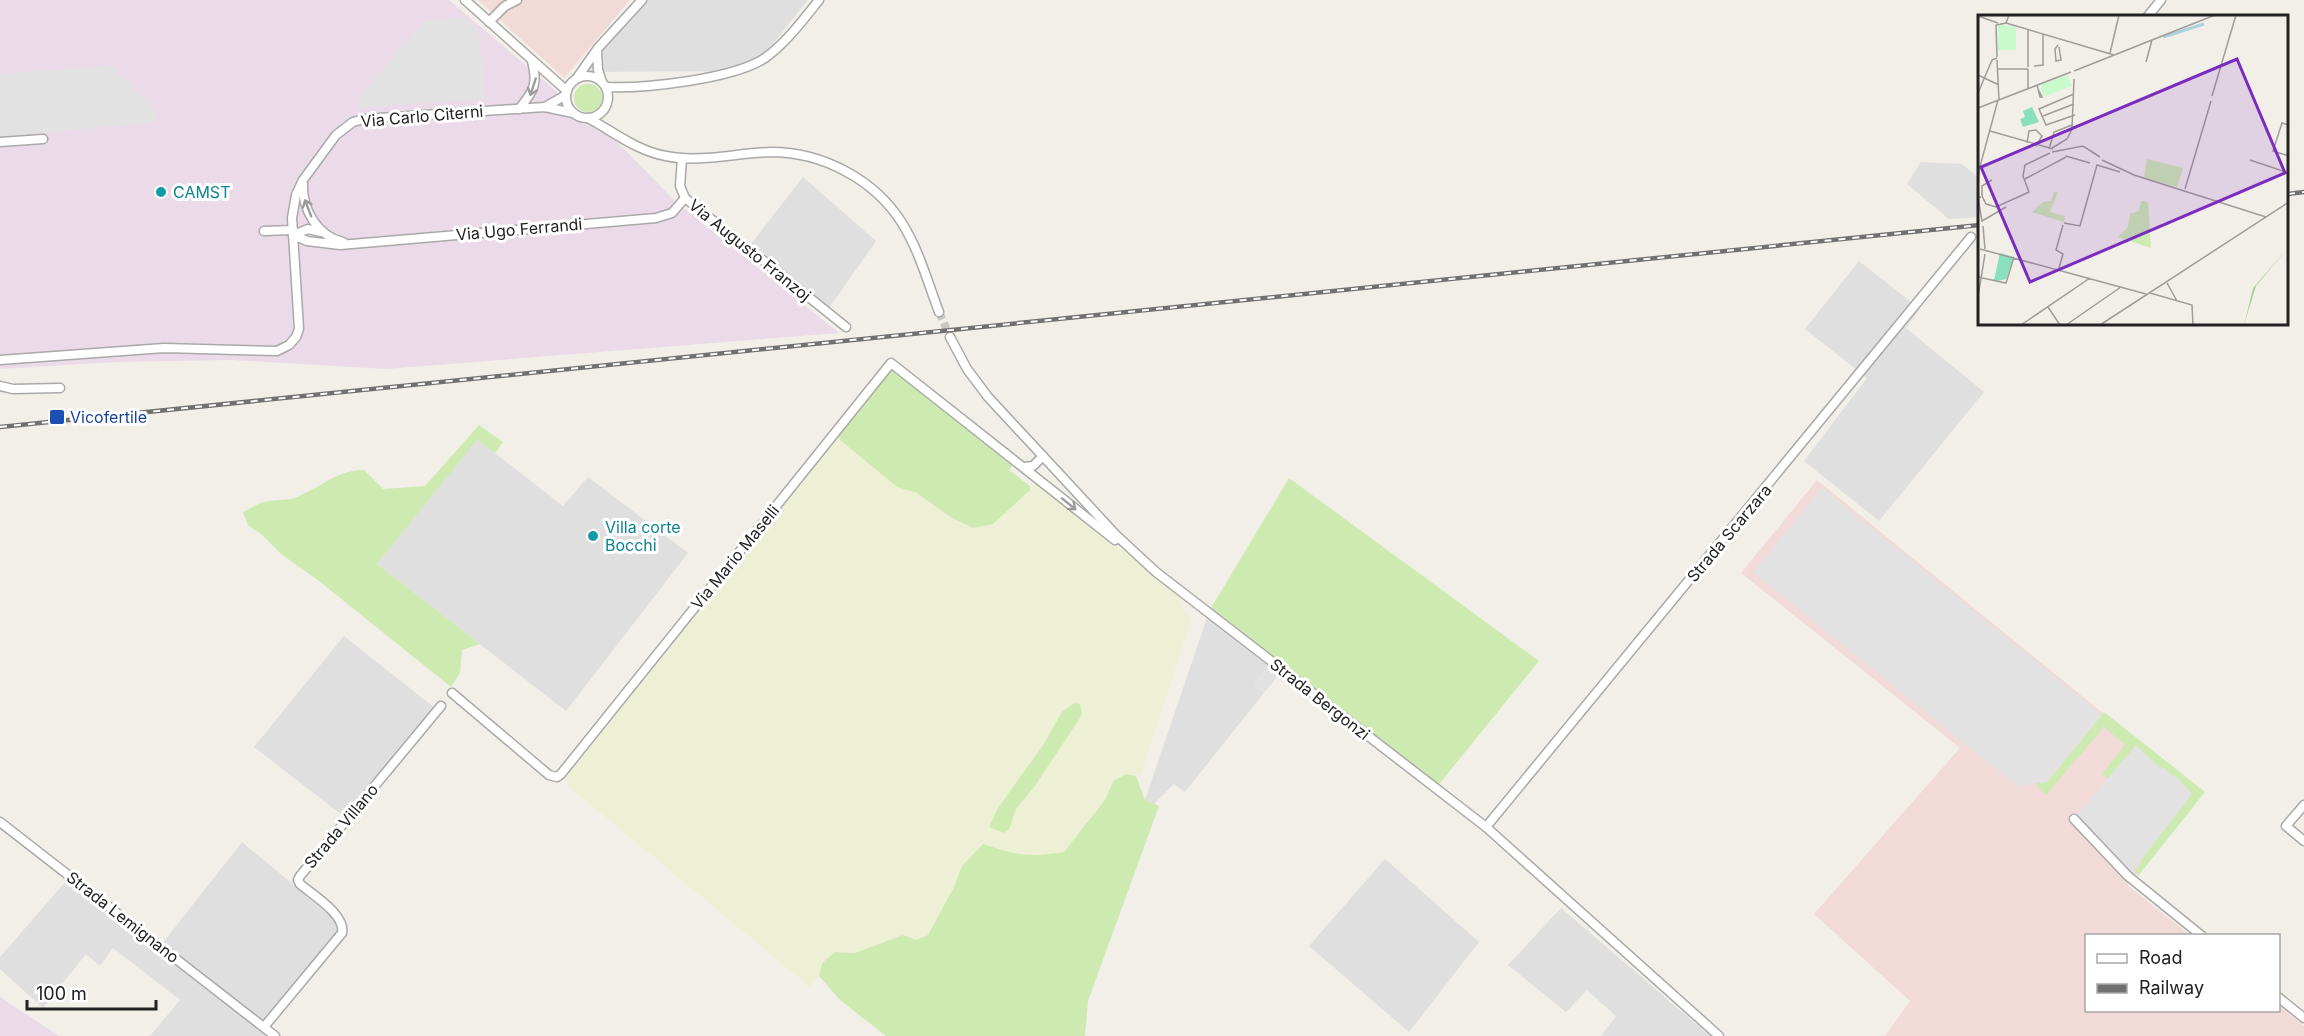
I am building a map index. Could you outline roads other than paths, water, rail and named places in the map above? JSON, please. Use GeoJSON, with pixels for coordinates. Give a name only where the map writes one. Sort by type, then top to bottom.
{"type":"FeatureCollection","features":[{"type":"Feature","properties":{"kind":"street"},"geometry":{"type":"LineString","coordinates":[[465,0],[567,93]]}},
{"type":"Feature","properties":{"kind":"street"},"geometry":{"type":"LineString","coordinates":[[489,22],[501,3],[517,0]]}},
{"type":"Feature","properties":{"kind":"street"},"geometry":{"type":"LineString","coordinates":[[642,0],[598,48],[567,93],[567,102],[573,113],[588,118],[641,149],[682,159],[773,152],[811,157],[843,170],[868,186],[884,200],[903,224],[914,246],[939,312]]}},
{"type":"Feature","properties":{"kind":"street"},"geometry":{"type":"LineString","coordinates":[[2149,15],[2161,0]]}},
{"type":"Feature","properties":{"kind":"street"},"geometry":{"type":"LineString","coordinates":[[554,80],[588,76],[604,84],[626,88],[724,74],[763,59],[788,37],[817,1]]}},
{"type":"Feature","properties":{"kind":"street"},"geometry":{"type":"LineString","coordinates":[[598,48],[597,62],[608,95],[606,106],[612,132]]}},
{"type":"Feature","properties":{"kind":"street"},"geometry":{"type":"LineString","coordinates":[[519,109],[534,87],[536,77],[532,61]]}},
{"type":"Feature","properties":{"kind":"street"},"geometry":{"type":"LineString","coordinates":[[588,118],[596,117],[626,88]]}},
{"type":"Feature","properties":{"kind":"street","name":"Via Carlo Citerni"},"geometry":{"type":"LineString","coordinates":[[545,107],[567,93]]}},
{"type":"Feature","properties":{"kind":"street","name":"Via Carlo Citerni"},"geometry":{"type":"LineString","coordinates":[[0,360],[164,348],[263,352],[284,349],[294,340],[299,329],[293,207],[303,180],[336,135],[353,122],[545,107],[573,113]]}},
{"type":"Feature","properties":{"kind":"street"},"geometry":{"type":"LineString","coordinates":[[0,142],[43,139]]}},
{"type":"Feature","properties":{"kind":"street","name":"Via Augusto Franzoj"},"geometry":{"type":"LineString","coordinates":[[682,159],[679,182],[685,198],[846,327]]}},
{"type":"Feature","properties":{"kind":"street"},"geometry":{"type":"LineString","coordinates":[[303,180],[303,191],[309,212],[323,233],[346,243]]}},
{"type":"Feature","properties":{"kind":"street","name":"Via Ugo Ferrandi"},"geometry":{"type":"LineString","coordinates":[[314,243],[333,245],[665,217],[672,213],[685,198]]}},
{"type":"Feature","properties":{"kind":"street"},"geometry":{"type":"LineString","coordinates":[[264,231],[293,232],[308,229],[323,233]]}},
{"type":"Feature","properties":{"kind":"street"},"geometry":{"type":"LineString","coordinates":[[293,232],[314,243]]}},
{"type":"Feature","properties":{"kind":"street","name":"Strada Scarzara"},"geometry":{"type":"LineString","coordinates":[[1486,827],[1971,237]]}},
{"type":"Feature","properties":{"kind":"street"},"geometry":{"type":"LineString","coordinates":[[296,264],[302,250],[314,243]]}},
{"type":"Feature","properties":{"kind":"street","name":"Strada Bergonzi"},"geometry":{"type":"LineString","coordinates":[[950,337],[977,383],[1141,559],[1214,618],[1486,827],[1719,1036]]}},
{"type":"Feature","properties":{"kind":"street","name":"Via Mario Maselli"},"geometry":{"type":"LineString","coordinates":[[452,693],[549,775],[557,777],[561,774],[891,363],[1141,559]]}},
{"type":"Feature","properties":{"kind":"street"},"geometry":{"type":"LineString","coordinates":[[0,387],[60,388]]}},
{"type":"Feature","properties":{"kind":"street"},"geometry":{"type":"LineString","coordinates":[[1024,467],[1034,465],[1043,456]]}},
{"type":"Feature","properties":{"kind":"street","name":"Strada Villano"},"geometry":{"type":"LineString","coordinates":[[264,1027],[342,933],[343,928],[339,917],[300,884],[298,880],[300,876],[441,706]]}},
{"type":"Feature","properties":{"kind":"street"},"geometry":{"type":"LineString","coordinates":[[2304,805],[2286,826],[2304,841]]}},
{"type":"Feature","properties":{"kind":"street"},"geometry":{"type":"LineString","coordinates":[[2074,819],[2128,876],[2200,934]]}},
{"type":"Feature","properties":{"kind":"street","name":"Strada Lemignano"},"geometry":{"type":"LineString","coordinates":[[0,822],[275,1036]]}},
{"type":"Feature","properties":{"kind":"street"},"geometry":{"type":"LineString","coordinates":[[2280,999],[2304,1018]]}},
{"type":"Feature","properties":{"kind":"tunnel"},"geometry":{"type":"LineString","coordinates":[[939,312],[950,337]]}},
{"type":"Feature","properties":{"kind":"railway"},"geometry":{"type":"LineString","coordinates":[[2289,194],[2304,192]]}},
{"type":"Feature","properties":{"kind":"railway"},"geometry":{"type":"LineString","coordinates":[[0,427],[1978,225]]}},
{"type":"Feature","properties":{"kind":"place","name":"CAMST"},"geometry":{"type":"Point","coordinates":[161,192]}},
{"type":"Feature","properties":{"kind":"place","name":"Vicofertile"},"geometry":{"type":"Point","coordinates":[57,417]}},
{"type":"Feature","properties":{"kind":"place","name":"Villa corte Bocchi"},"geometry":{"type":"Point","coordinates":[593,536]}}]}
